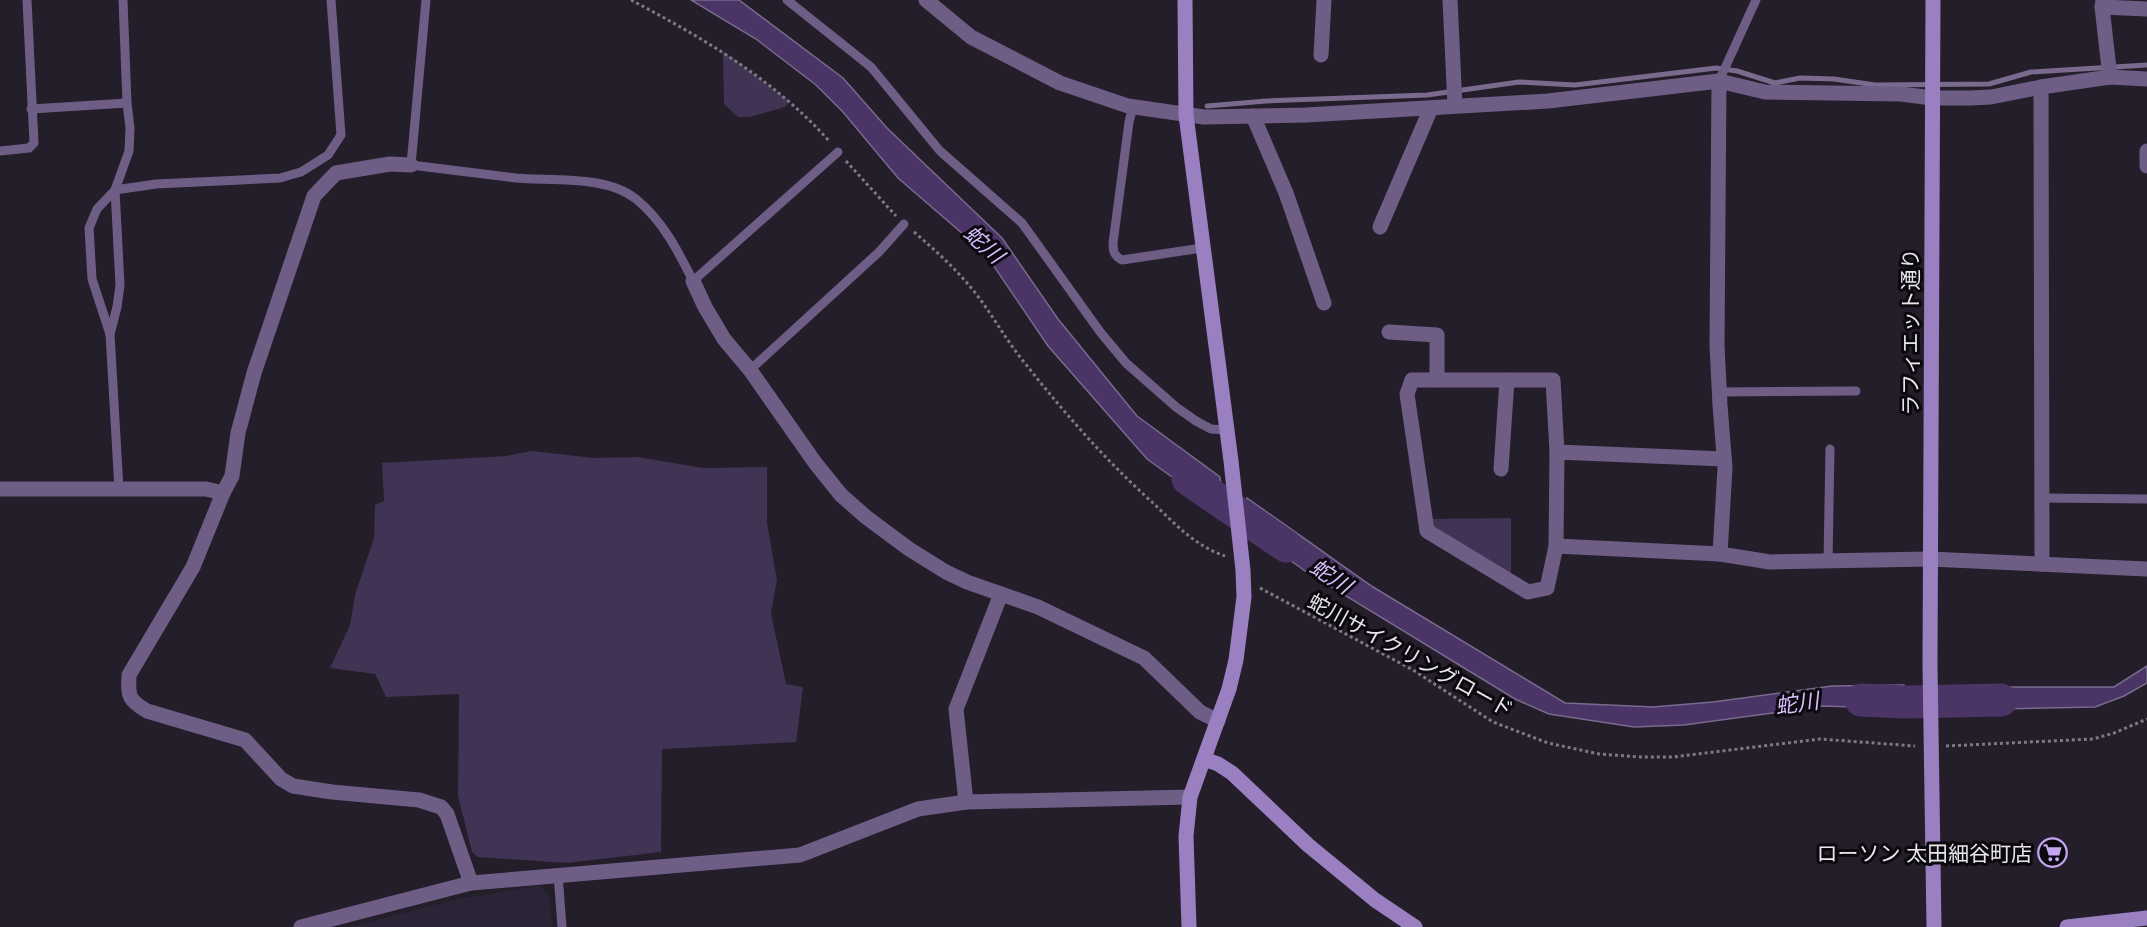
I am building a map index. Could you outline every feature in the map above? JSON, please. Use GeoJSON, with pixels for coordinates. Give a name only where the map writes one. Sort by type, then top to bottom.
{"type":"FeatureCollection","features":[{"type":"Feature","properties":{"kind":"street"},"geometry":{"type":"LineString","coordinates":[[926,0],[971,37],[1060,83],[1133,107],[1204,117],[1548,101],[1719,81],[1765,92],[1901,94],[1932,98],[1991,97],[2110,77],[2147,79]]}},
{"type":"Feature","properties":{"kind":"street"},"geometry":{"type":"LineString","coordinates":[[1185,0],[1186,115],[1231,461],[1236,556],[1244,597],[1236,660],[1218,721],[1190,797],[1186,836],[1189,927]]}},
{"type":"Feature","properties":{"kind":"street"},"geometry":{"type":"LineString","coordinates":[[1321,55],[1324,0]]}},
{"type":"Feature","properties":{"kind":"street"},"geometry":{"type":"LineString","coordinates":[[1450,0],[1455,106]]}},
{"type":"Feature","properties":{"kind":"street","name":"ラフィエット通り"},"geometry":{"type":"LineString","coordinates":[[1933,0],[1930,664],[1934,927]]}},
{"type":"Feature","properties":{"kind":"street"},"geometry":{"type":"LineString","coordinates":[[2110,77],[2103,3],[2147,9]]}},
{"type":"Feature","properties":{"kind":"street"},"geometry":{"type":"LineString","coordinates":[[1719,81],[1717,346],[1725,459],[1720,554]]}},
{"type":"Feature","properties":{"kind":"street"},"geometry":{"type":"LineString","coordinates":[[2041,87],[2042,564]]}},
{"type":"Feature","properties":{"kind":"street"},"geometry":{"type":"LineString","coordinates":[[1380,227],[1431,108]]}},
{"type":"Feature","properties":{"kind":"street"},"geometry":{"type":"LineString","coordinates":[[1253,116],[1286,193],[1324,303]]}},
{"type":"Feature","properties":{"kind":"street"},"geometry":{"type":"LineString","coordinates":[[2147,151],[2147,166]]}},
{"type":"Feature","properties":{"kind":"street"},"geometry":{"type":"LineString","coordinates":[[411,165],[390,164],[336,173],[314,196],[254,373],[238,433],[232,476],[193,567],[129,675],[128,692],[133,703],[147,711],[245,740],[281,779],[293,786],[419,800],[441,807],[447,814],[471,883]]}},
{"type":"Feature","properties":{"kind":"street"},"geometry":{"type":"LineString","coordinates":[[693,281],[724,339],[750,370],[816,464],[842,495],[866,517],[909,549],[946,572],[1038,608],[1144,658],[1200,712],[1218,721]]}},
{"type":"Feature","properties":{"kind":"street"},"geometry":{"type":"LineString","coordinates":[[1389,332],[1437,335],[1437,380]]}},
{"type":"Feature","properties":{"kind":"street"},"geometry":{"type":"LineString","coordinates":[[1412,380],[1507,380],[1553,380],[1557,452],[1556,546],[1547,588],[1528,592],[1427,531],[1407,394],[1412,380]]}},
{"type":"Feature","properties":{"kind":"street"},"geometry":{"type":"LineString","coordinates":[[1501,469],[1507,380]]}},
{"type":"Feature","properties":{"kind":"street"},"geometry":{"type":"LineString","coordinates":[[1557,452],[1725,459]]}},
{"type":"Feature","properties":{"kind":"street"},"geometry":{"type":"LineString","coordinates":[[0,489],[206,489],[223,493]]}},
{"type":"Feature","properties":{"kind":"street"},"geometry":{"type":"LineString","coordinates":[[1556,546],[1720,554],[1770,562],[1930,559],[2147,569]]}},
{"type":"Feature","properties":{"kind":"street"},"geometry":{"type":"LineString","coordinates":[[966,802],[956,709],[1001,594]]}},
{"type":"Feature","properties":{"kind":"street"},"geometry":{"type":"LineString","coordinates":[[1204,759],[1232,773],[1308,845],[1375,900],[1415,927]]}},
{"type":"Feature","properties":{"kind":"street"},"geometry":{"type":"LineString","coordinates":[[301,927],[471,883],[800,855],[918,809],[966,802],[1190,797]]}},
{"type":"Feature","properties":{"kind":"street"},"geometry":{"type":"LineString","coordinates":[[2067,927],[2147,918]]}},
{"type":"Feature","properties":{"kind":"lane"},"geometry":{"type":"LineString","coordinates":[[0,151],[29,148],[34,143],[27,0]]}},
{"type":"Feature","properties":{"kind":"lane"},"geometry":{"type":"LineString","coordinates":[[110,334],[120,285],[115,190],[129,151],[130,128],[123,0]]}},
{"type":"Feature","properties":{"kind":"lane"},"geometry":{"type":"LineString","coordinates":[[119,489],[110,334],[92,279],[89,228],[97,209],[115,190],[156,184],[280,178],[301,172],[328,155],[341,135],[331,0]]}},
{"type":"Feature","properties":{"kind":"lane"},"geometry":{"type":"LineString","coordinates":[[426,0],[411,165],[516,178],[604,184],[620,189],[636,198],[653,215],[674,242],[693,281],[838,152]]}},
{"type":"Feature","properties":{"kind":"lane"},"geometry":{"type":"LineString","coordinates":[[786,0],[871,67],[940,151],[1022,223],[1094,324],[1126,363],[1176,407],[1196,421],[1211,429],[1227,430]]}},
{"type":"Feature","properties":{"kind":"lane"},"geometry":{"type":"LineString","coordinates":[[1719,81],[1756,0]]}},
{"type":"Feature","properties":{"kind":"lane"},"geometry":{"type":"LineString","coordinates":[[31,109],[127,103]]}},
{"type":"Feature","properties":{"kind":"lane"},"geometry":{"type":"LineString","coordinates":[[1133,107],[1113,243],[1116,257],[1122,260],[1202,248]]}},
{"type":"Feature","properties":{"kind":"lane"},"geometry":{"type":"LineString","coordinates":[[750,370],[879,252],[904,224]]}},
{"type":"Feature","properties":{"kind":"lane"},"geometry":{"type":"LineString","coordinates":[[1719,392],[1856,391]]}},
{"type":"Feature","properties":{"kind":"lane"},"geometry":{"type":"LineString","coordinates":[[1828,561],[1830,449]]}},
{"type":"Feature","properties":{"kind":"lane"},"geometry":{"type":"LineString","coordinates":[[2042,498],[2147,499]]}},
{"type":"Feature","properties":{"kind":"lane"},"geometry":{"type":"LineString","coordinates":[[558,874],[562,927]]}},
{"type":"Feature","properties":{"kind":"path"},"geometry":{"type":"LineString","coordinates":[[631,0],[723,51],[810,120],[904,224],[942,256],[974,291],[1011,345],[1061,409],[1116,470],[1207,549],[1236,556]]}},
{"type":"Feature","properties":{"kind":"path","name":"蛇川サイクリングロード"},"geometry":{"type":"LineString","coordinates":[[1255,585],[1413,670],[1493,722],[1548,743],[1599,754],[1641,757],[1673,757],[1820,739],[1913,746]]}},
{"type":"Feature","properties":{"kind":"path"},"geometry":{"type":"LineString","coordinates":[[1951,746],[2093,739],[2114,734],[2147,719]]}},
{"type":"Feature","properties":{"kind":"shaded area"},"geometry":{"type":"Polygon","coordinates":[[[723,51],[789,101],[785,107],[750,117],[738,117],[724,104],[723,51]]]}},
{"type":"Feature","properties":{"kind":"shaded area"},"geometry":{"type":"Polygon","coordinates":[[[532,451],[593,458],[638,457],[703,468],[767,467],[767,523],[777,580],[771,613],[786,684],[803,687],[796,742],[662,749],[661,852],[567,863],[478,857],[472,852],[458,796],[459,694],[386,697],[375,674],[330,668],[350,625],[355,595],[374,538],[375,505],[384,501],[382,463],[506,456],[532,451]]]}},
{"type":"Feature","properties":{"kind":"shaded area"},"geometry":{"type":"Polygon","coordinates":[[[1511,518],[1511,581],[1427,531],[1425,519],[1511,518]]]}},
{"type":"Feature","properties":{"kind":"shaded area"},"geometry":{"type":"Polygon","coordinates":[[[540,886],[550,898],[552,927],[349,927],[458,899],[540,886]]]}},
{"type":"Feature","properties":{"kind":"water"},"geometry":{"type":"Polygon","coordinates":[[[691,0],[739,0],[843,78],[887,128],[1002,238],[1058,319],[1137,416],[1220,477],[1225,515],[1147,459],[1048,346],[985,253],[898,178],[843,112],[816,85],[756,39],[691,0]]]}},
{"type":"Feature","properties":{"kind":"water"},"geometry":{"type":"Polygon","coordinates":[[[1247,498],[1373,587],[1565,703],[1653,707],[1713,702],[1832,686],[1904,685],[1905,709],[1824,706],[1684,725],[1634,727],[1549,714],[1515,699],[1305,571],[1250,531],[1247,498]]]}},
{"type":"Feature","properties":{"kind":"water"},"geometry":{"type":"Polygon","coordinates":[[[2147,666],[2147,683],[2124,696],[2095,707],[1956,710],[1956,687],[2114,687],[2147,666]]]}},
{"type":"Feature","properties":{"kind":"waterway"},"geometry":{"type":"LineString","coordinates":[[1207,106],[1266,101],[1427,95],[1519,82],[1575,85],[1716,68],[1737,71],[1775,83],[1800,78],[1834,79],[1875,85],[1989,84],[2031,72],[2147,65]]}},
{"type":"Feature","properties":{"kind":"waterway","name":"蛇川"},"geometry":{"type":"LineString","coordinates":[[1188,479],[1286,546]]}},
{"type":"Feature","properties":{"kind":"waterway","name":"蛇川"},"geometry":{"type":"LineString","coordinates":[[1861,700],[1905,702],[2001,700]]}},
{"type":"Feature","properties":{"kind":"place","name":"ローソン 太田細谷町店"},"geometry":{"type":"Point","coordinates":[2053,853]}}]}
